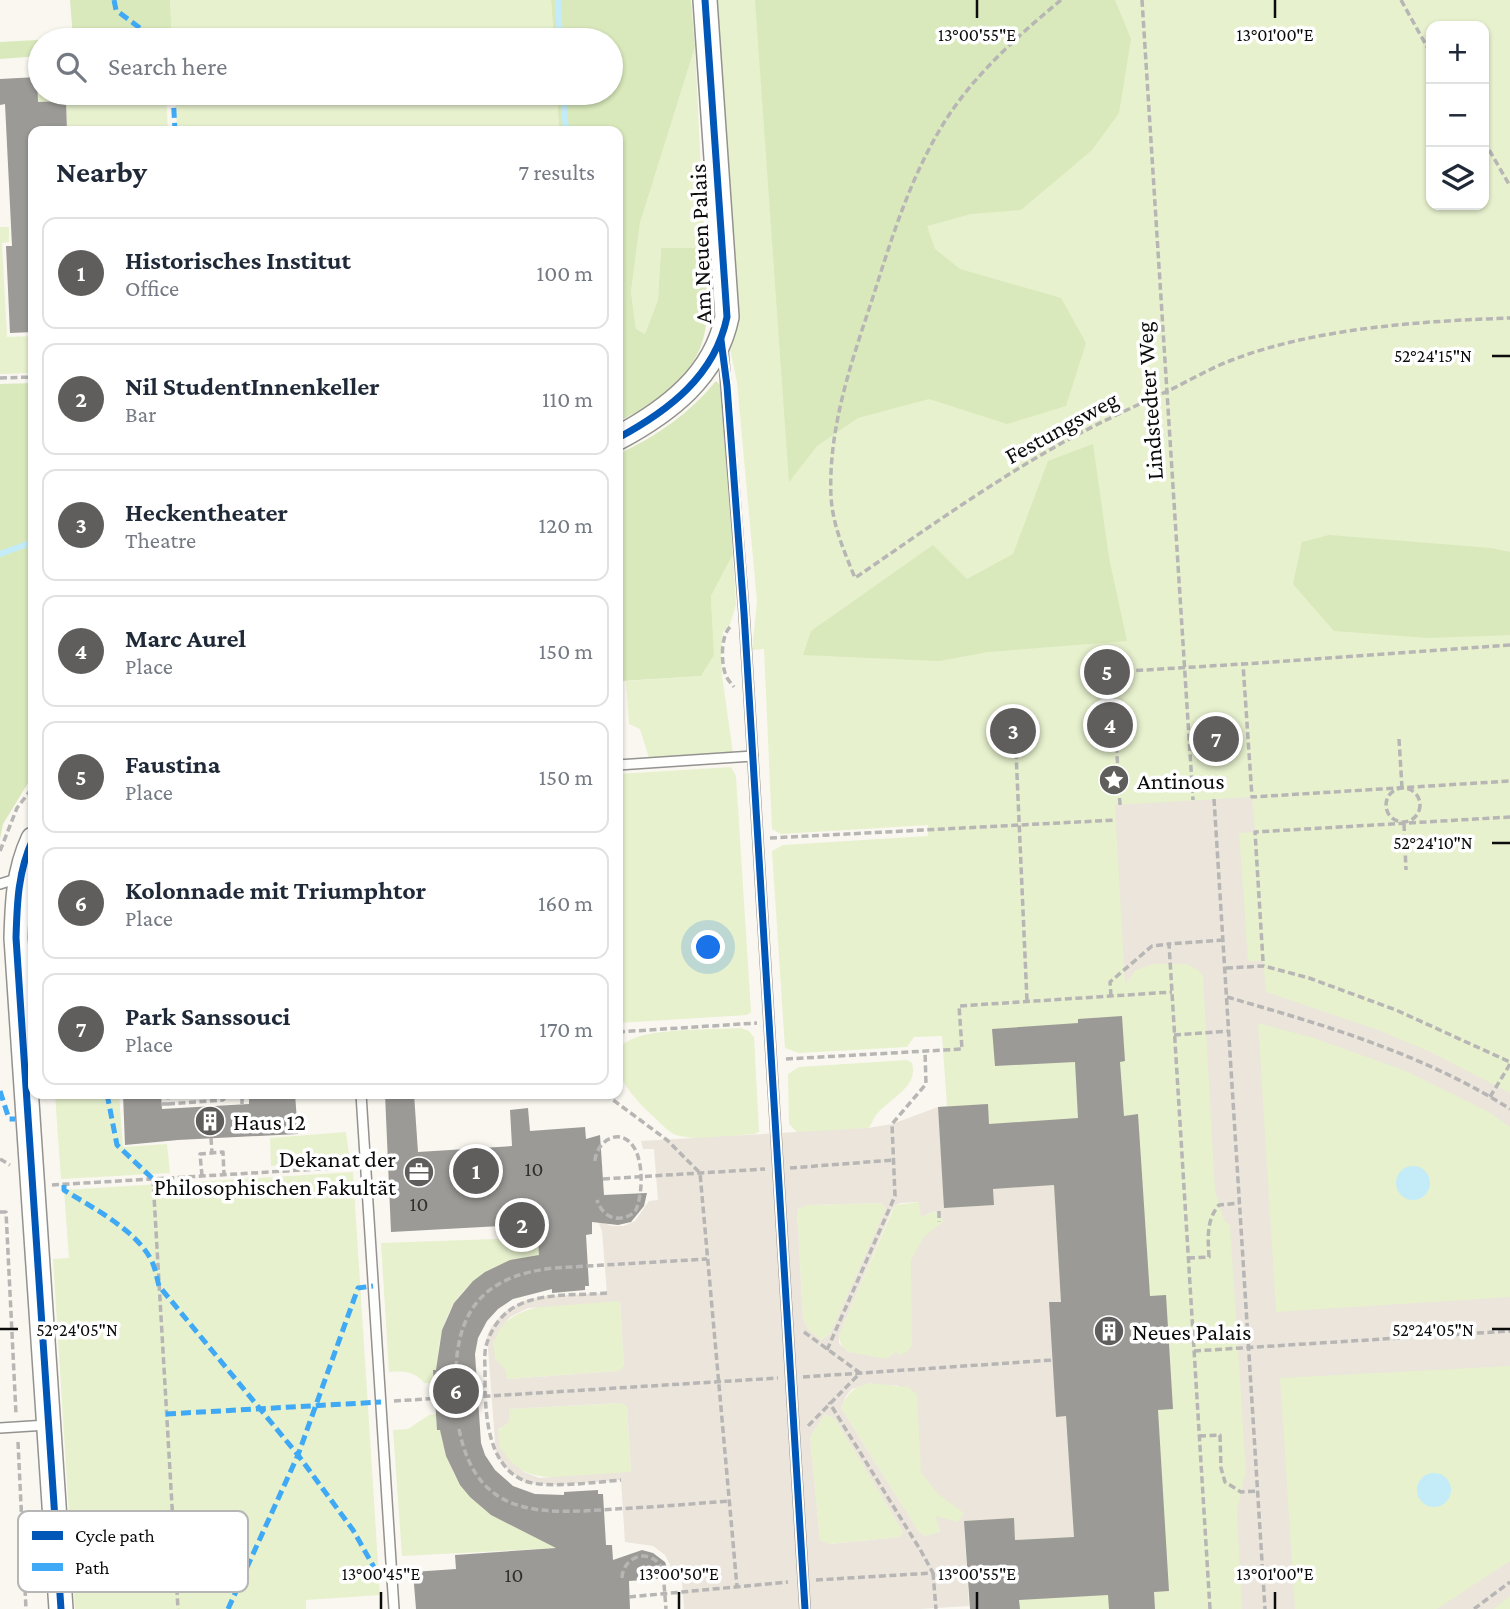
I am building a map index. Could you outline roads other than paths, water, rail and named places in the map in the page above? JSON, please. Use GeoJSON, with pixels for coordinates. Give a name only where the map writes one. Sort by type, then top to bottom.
{"type":"FeatureCollection","features":[{"type":"Feature","properties":{"kind":"street","name":"Am Neuen Palais"},"geometry":{"type":"LineString","coordinates":[[623,435],[647,422],[687,392],[721,340],[727,317],[705,0]]}},
{"type":"Feature","properties":{"kind":"street"},"geometry":{"type":"LineString","coordinates":[[28,850],[10,881],[17,897],[16,938],[55,1511]]}},
{"type":"Feature","properties":{"kind":"lane"},"geometry":{"type":"LineString","coordinates":[[721,340],[729,413],[758,839],[805,1609]]}},
{"type":"Feature","properties":{"kind":"lane"},"geometry":{"type":"LineString","coordinates":[[623,765],[752,756]]}},
{"type":"Feature","properties":{"kind":"lane"},"geometry":{"type":"LineString","coordinates":[[361,1099],[394,1609]]}},
{"type":"Feature","properties":{"kind":"lane"},"geometry":{"type":"LineString","coordinates":[[0,1428],[49,1425]]}},
{"type":"Feature","properties":{"kind":"water"},"geometry":{"type":"Polygon","coordinates":[[[1413,1166],[1425,1171],[1430,1183],[1425,1195],[1413,1200],[1401,1195],[1396,1183],[1401,1171],[1413,1166]]]}},
{"type":"Feature","properties":{"kind":"water"},"geometry":{"type":"Polygon","coordinates":[[[1434,1473],[1446,1478],[1451,1490],[1446,1502],[1434,1507],[1422,1502],[1417,1490],[1422,1478],[1434,1473]]]}},
{"type":"Feature","properties":{"kind":"waterway"},"geometry":{"type":"LineString","coordinates":[[558,0],[559,28]]}},
{"type":"Feature","properties":{"kind":"waterway"},"geometry":{"type":"LineString","coordinates":[[564,105],[566,126]]}},
{"type":"Feature","properties":{"kind":"waterway"},"geometry":{"type":"LineString","coordinates":[[0,554],[28,544]]}},
{"type":"Feature","properties":{"kind":"place","name":"Faustina"},"geometry":{"type":"Point","coordinates":[1107,672]}},
{"type":"Feature","properties":{"kind":"place","name":"Marc Aurel"},"geometry":{"type":"Point","coordinates":[1110,725]}},
{"type":"Feature","properties":{"kind":"place","name":"Heckentheater"},"geometry":{"type":"Point","coordinates":[1013,731]}},
{"type":"Feature","properties":{"kind":"place","name":"Park Sanssouci"},"geometry":{"type":"Point","coordinates":[1216,739]}},
{"type":"Feature","properties":{"kind":"place","name":"Antinous"},"geometry":{"type":"Point","coordinates":[1114,780]}},
{"type":"Feature","properties":{"kind":"place","name":"Haus 12"},"geometry":{"type":"Point","coordinates":[210,1121]}},
{"type":"Feature","properties":{"kind":"place","name":"Historisches Institut"},"geometry":{"type":"Point","coordinates":[476,1171]}},
{"type":"Feature","properties":{"kind":"place","name":"Dekanat der Philosophischen Fakultät"},"geometry":{"type":"Point","coordinates":[419,1172]}},
{"type":"Feature","properties":{"kind":"place","name":"Nil StudentInnenkeller"},"geometry":{"type":"Point","coordinates":[522,1225]}},
{"type":"Feature","properties":{"kind":"place","name":"Neues Palais"},"geometry":{"type":"Point","coordinates":[1109,1331]}},
{"type":"Feature","properties":{"kind":"place","name":"Kolonnade mit Triumphtor"},"geometry":{"type":"Point","coordinates":[456,1391]}}]}
